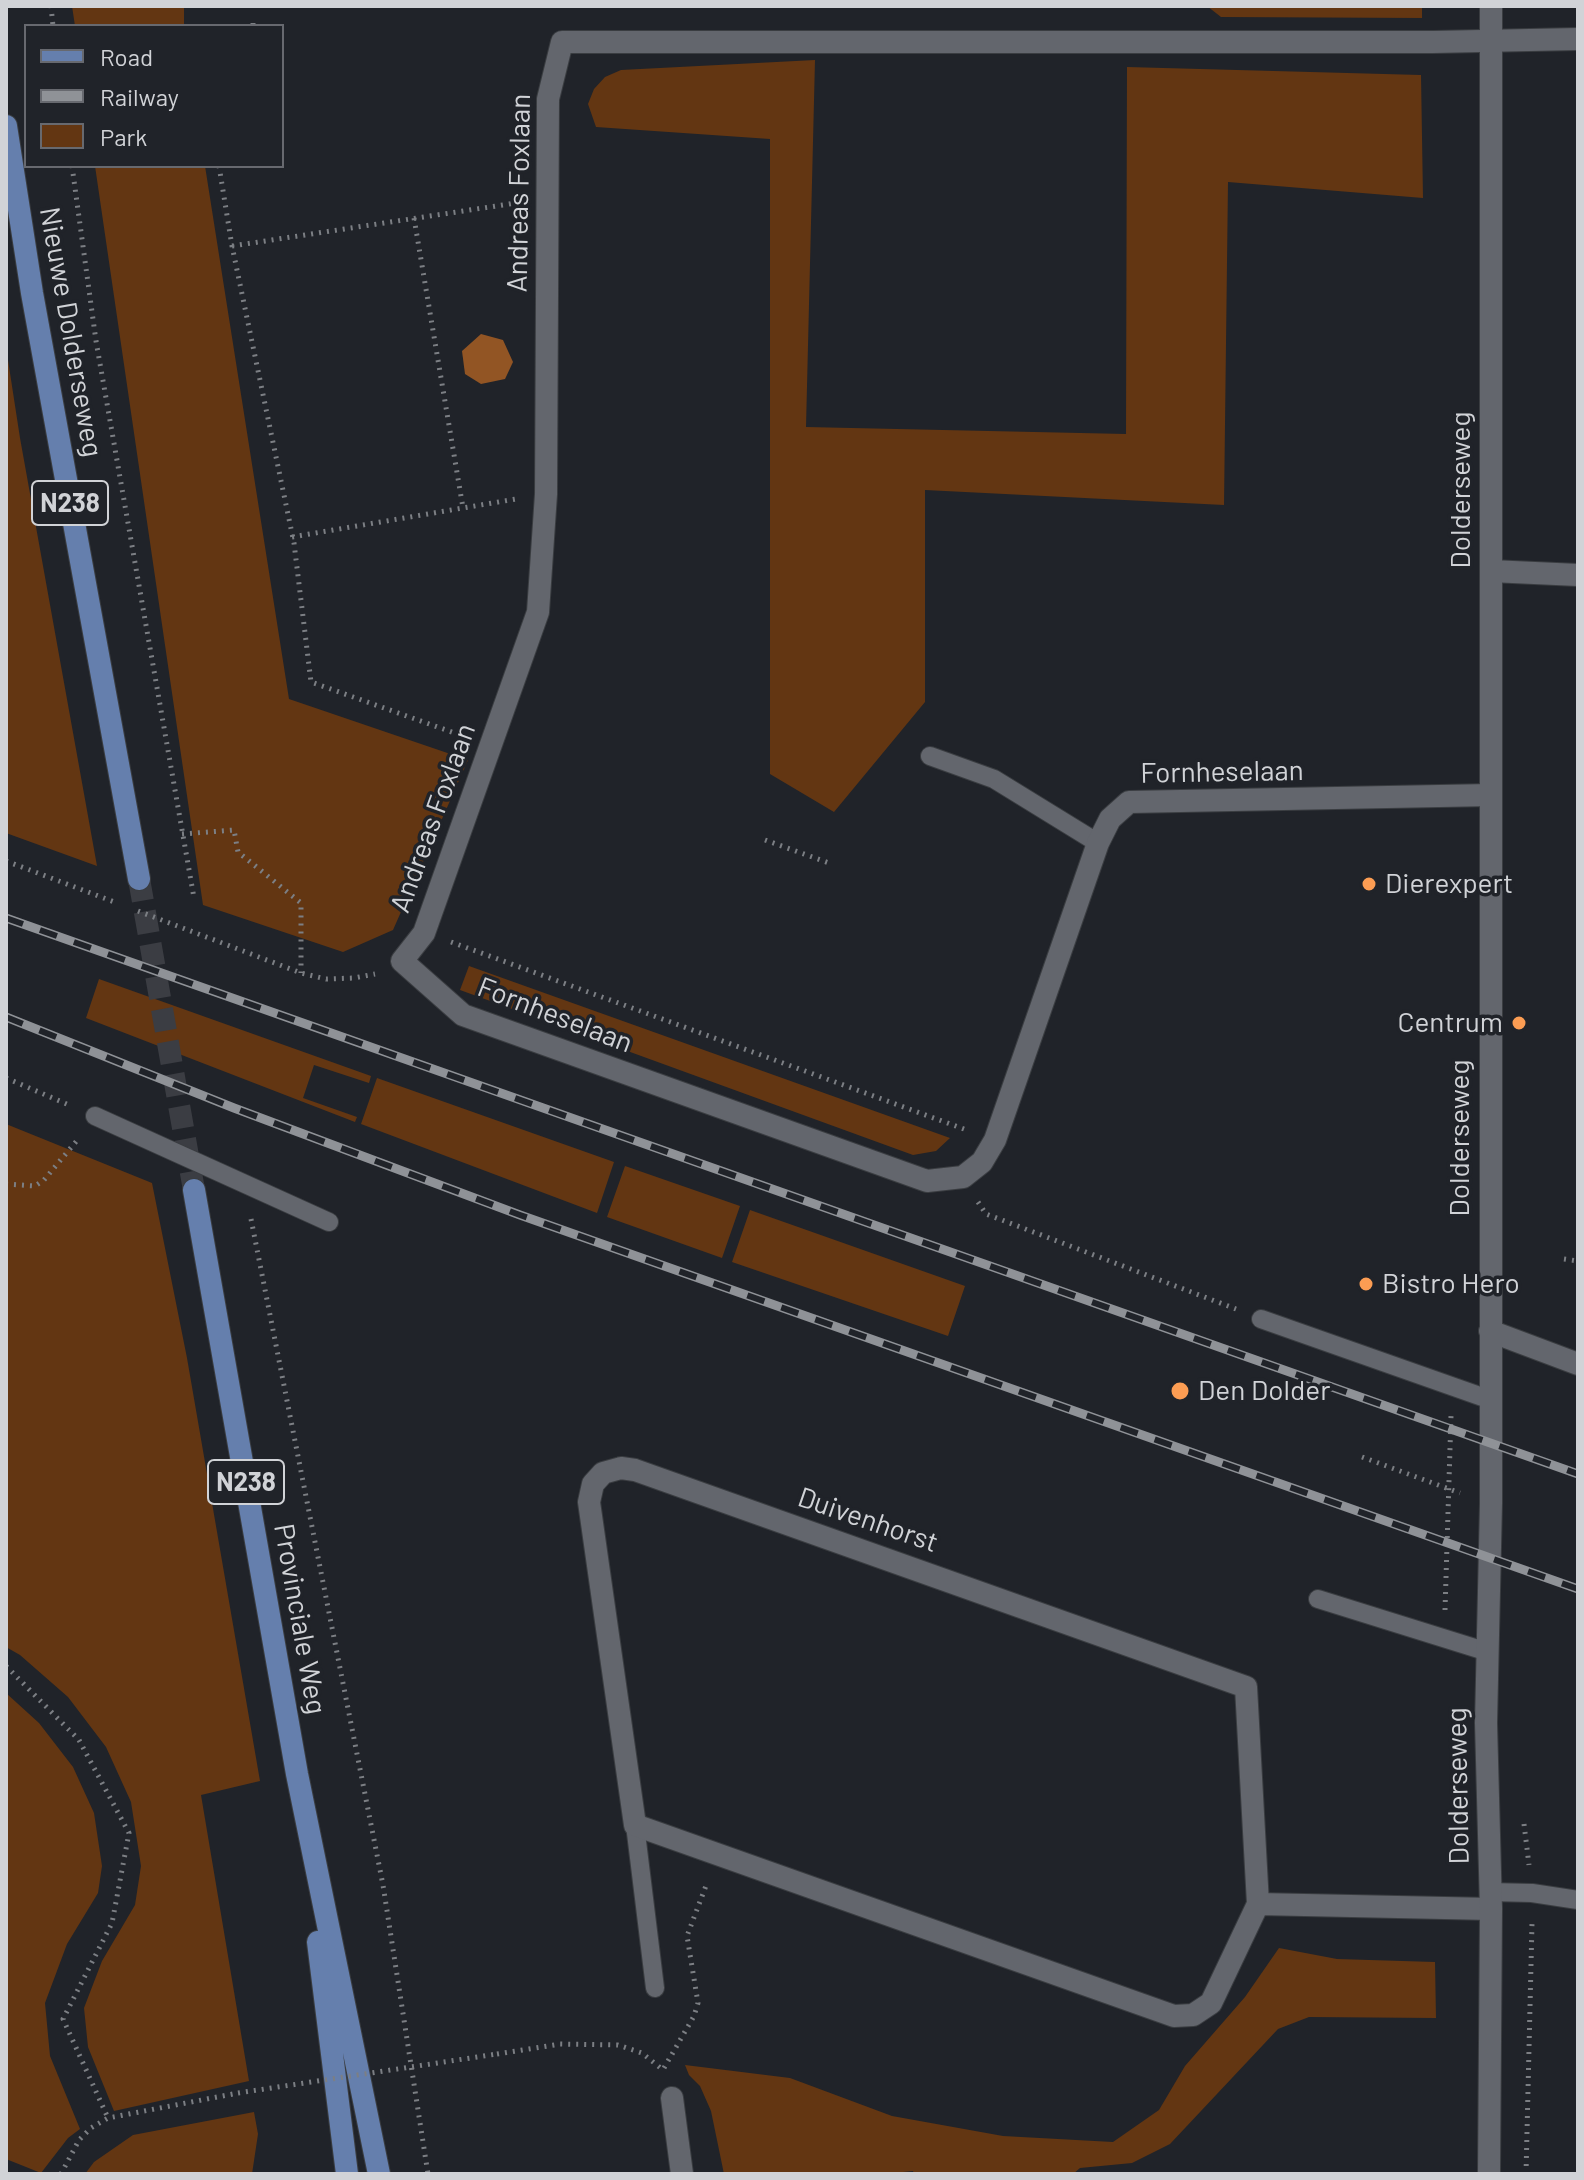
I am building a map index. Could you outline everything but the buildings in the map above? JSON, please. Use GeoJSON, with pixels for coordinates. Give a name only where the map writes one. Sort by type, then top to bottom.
{"type":"FeatureCollection","features":[{"type":"Feature","properties":{"kind":"main road","name":"Nieuwe Dolderseweg"},"geometry":{"type":"LineString","coordinates":[[6,126],[32,293],[139,879]]}},
{"type":"Feature","properties":{"kind":"main road","name":"Provinciale Weg"},"geometry":{"type":"LineString","coordinates":[[194,1190],[297,1774],[379,2174]]}},
{"type":"Feature","properties":{"kind":"main road","name":"Provinciale Weg"},"geometry":{"type":"LineString","coordinates":[[297,1774],[347,2174]]}},
{"type":"Feature","properties":{"kind":"street","name":"Dolderseweg"},"geometry":{"type":"LineString","coordinates":[[1489,2174],[1490,1901],[1486,1723],[1491,1503],[1491,6]]}},
{"type":"Feature","properties":{"kind":"street","name":"Andreas Foxlaan"},"geometry":{"type":"LineString","coordinates":[[402,961],[424,933],[538,612],[546,494],[548,99],[562,42],[1433,42],[1578,39]]}},
{"type":"Feature","properties":{"kind":"street"},"geometry":{"type":"LineString","coordinates":[[1491,571],[1578,575]]}},
{"type":"Feature","properties":{"kind":"street","name":"Fornheselaan"},"geometry":{"type":"LineString","coordinates":[[402,961],[463,1015],[927,1181],[963,1177],[982,1162],[995,1140],[1098,843],[1110,819],[1129,802],[1491,795]]}},
{"type":"Feature","properties":{"kind":"street"},"geometry":{"type":"LineString","coordinates":[[1490,1331],[1578,1364]]}},
{"type":"Feature","properties":{"kind":"street","name":"Duivenhorst"},"geometry":{"type":"LineString","coordinates":[[621,1468],[679,1485],[1246,1687],[1258,1904],[1211,2003],[1193,2015],[1174,2016],[635,1825],[589,1502],[593,1484],[603,1473],[621,1468]]}},
{"type":"Feature","properties":{"kind":"street"},"geometry":{"type":"LineString","coordinates":[[1258,1904],[1490,1901]]}},
{"type":"Feature","properties":{"kind":"street"},"geometry":{"type":"LineString","coordinates":[[672,2098],[682,2174]]}},
{"type":"Feature","properties":{"kind":"lane"},"geometry":{"type":"LineString","coordinates":[[930,756],[994,779],[1098,843]]}},
{"type":"Feature","properties":{"kind":"lane"},"geometry":{"type":"LineString","coordinates":[[95,1116],[329,1222]]}},
{"type":"Feature","properties":{"kind":"lane"},"geometry":{"type":"LineString","coordinates":[[1261,1319],[1491,1400]]}},
{"type":"Feature","properties":{"kind":"lane"},"geometry":{"type":"LineString","coordinates":[[1318,1599],[1488,1652]]}},
{"type":"Feature","properties":{"kind":"lane","name":"Duivenhorst"},"geometry":{"type":"LineString","coordinates":[[635,1825],[655,1988]]}},
{"type":"Feature","properties":{"kind":"lane"},"geometry":{"type":"LineString","coordinates":[[1490,1901],[1532,1893],[1578,1900]]}},
{"type":"Feature","properties":{"kind":"path","name":"Nieuwe Dolderseweg"},"geometry":{"type":"LineString","coordinates":[[72,168],[96,341],[194,898]]}},
{"type":"Feature","properties":{"kind":"path"},"geometry":{"type":"LineString","coordinates":[[219,168],[232,246],[292,537],[311,682],[491,745]]}},
{"type":"Feature","properties":{"kind":"path"},"geometry":{"type":"LineString","coordinates":[[232,246],[547,198]]}},
{"type":"Feature","properties":{"kind":"path"},"geometry":{"type":"LineString","coordinates":[[414,218],[463,508]]}},
{"type":"Feature","properties":{"kind":"path"},"geometry":{"type":"LineString","coordinates":[[292,537],[546,494]]}},
{"type":"Feature","properties":{"kind":"path"},"geometry":{"type":"LineString","coordinates":[[182,834],[234,830],[238,852],[301,903],[301,973]]}},
{"type":"Feature","properties":{"kind":"path"},"geometry":{"type":"LineString","coordinates":[[765,840],[829,863]]}},
{"type":"Feature","properties":{"kind":"path"},"geometry":{"type":"LineString","coordinates":[[6,861],[301,973],[326,979],[354,978],[377,973],[402,961]]}},
{"type":"Feature","properties":{"kind":"path"},"geometry":{"type":"LineString","coordinates":[[424,933],[995,1140]]}},
{"type":"Feature","properties":{"kind":"path"},"geometry":{"type":"LineString","coordinates":[[6,1078],[95,1116]]}},
{"type":"Feature","properties":{"kind":"path"},"geometry":{"type":"LineString","coordinates":[[6,1184],[35,1186],[44,1180],[82,1134]]}},
{"type":"Feature","properties":{"kind":"path"},"geometry":{"type":"LineString","coordinates":[[963,1177],[986,1214],[1261,1319]]}},
{"type":"Feature","properties":{"kind":"path"},"geometry":{"type":"LineString","coordinates":[[249,1210],[383,1885],[428,2174]]}},
{"type":"Feature","properties":{"kind":"path"},"geometry":{"type":"LineString","coordinates":[[1564,1259],[1578,1261]]}},
{"type":"Feature","properties":{"kind":"path"},"geometry":{"type":"LineString","coordinates":[[1444,1639],[1451,1386]]}},
{"type":"Feature","properties":{"kind":"path"},"geometry":{"type":"LineString","coordinates":[[1362,1457],[1491,1503]]}},
{"type":"Feature","properties":{"kind":"path"},"geometry":{"type":"LineString","coordinates":[[6,1666],[79,1740],[129,1833],[112,1923],[63,2019],[108,2118]]}},
{"type":"Feature","properties":{"kind":"path"},"geometry":{"type":"LineString","coordinates":[[672,2058],[698,2003],[687,1936],[717,1856]]}},
{"type":"Feature","properties":{"kind":"path"},"geometry":{"type":"LineString","coordinates":[[61,2174],[79,2140],[108,2118],[238,2093],[560,2044],[618,2045],[642,2053],[663,2069],[672,2098]]}},
{"type":"Feature","properties":{"kind":"green space"},"geometry":{"type":"Polygon","coordinates":[[[72,6],[184,6],[184,24],[75,24],[72,6]]]}},
{"type":"Feature","properties":{"kind":"green space"},"geometry":{"type":"Polygon","coordinates":[[[1207,6],[1422,6],[1422,18],[1221,17],[1207,6]]]}},
{"type":"Feature","properties":{"kind":"green space"},"geometry":{"type":"Polygon","coordinates":[[[815,60],[806,427],[1126,434],[1127,67],[1421,75],[1423,198],[1228,182],[1224,505],[925,490],[925,702],[834,812],[770,774],[770,139],[596,127],[588,104],[594,89],[605,77],[621,70],[815,60]]]}},
{"type":"Feature","properties":{"kind":"green space"},"geometry":{"type":"Polygon","coordinates":[[[95,168],[205,168],[289,699],[468,760],[393,930],[343,952],[203,905],[95,168]]]}},
{"type":"Feature","properties":{"kind":"green space"},"geometry":{"type":"Polygon","coordinates":[[[6,347],[20,438],[97,866],[6,833],[6,347]]]}},
{"type":"Feature","properties":{"kind":"green space"},"geometry":{"type":"Polygon","coordinates":[[[469,966],[950,1138],[936,1151],[913,1155],[460,990],[469,966]]]}},
{"type":"Feature","properties":{"kind":"green space"},"geometry":{"type":"Polygon","coordinates":[[[99,979],[371,1076],[369,1083],[314,1065],[303,1098],[357,1117],[355,1122],[86,1018],[99,979]]]}},
{"type":"Feature","properties":{"kind":"green space"},"geometry":{"type":"Polygon","coordinates":[[[377,1078],[614,1162],[597,1213],[361,1124],[377,1078]]]}},
{"type":"Feature","properties":{"kind":"green space"},"geometry":{"type":"Polygon","coordinates":[[[6,1124],[152,1183],[187,1358],[260,1781],[201,1795],[249,2081],[114,2111],[88,2047],[84,2008],[102,1961],[135,1905],[141,1866],[131,1802],[106,1747],[68,1697],[20,1655],[6,1647],[6,1124]]]}},
{"type":"Feature","properties":{"kind":"green space"},"geometry":{"type":"Polygon","coordinates":[[[625,1166],[740,1206],[722,1258],[607,1217],[625,1166]]]}},
{"type":"Feature","properties":{"kind":"green space"},"geometry":{"type":"Polygon","coordinates":[[[750,1210],[965,1286],[948,1336],[732,1262],[750,1210]]]}},
{"type":"Feature","properties":{"kind":"green space"},"geometry":{"type":"Polygon","coordinates":[[[6,1693],[39,1723],[73,1767],[94,1813],[102,1866],[98,1893],[67,1944],[45,2003],[50,2056],[80,2129],[68,2138],[41,2173],[6,2159],[6,1693]]]}},
{"type":"Feature","properties":{"kind":"green space"},"geometry":{"type":"Polygon","coordinates":[[[1279,1948],[1337,1959],[1435,1962],[1436,2018],[1309,2017],[1278,2029],[1170,2144],[1132,2163],[1080,2168],[1073,2174],[914,2174],[913,2171],[884,2174],[724,2174],[711,2111],[700,2086],[689,2075],[685,2065],[790,2078],[892,2116],[1003,2136],[1113,2142],[1159,2110],[1185,2066],[1245,1997],[1279,1948]]]}},
{"type":"Feature","properties":{"kind":"green space"},"geometry":{"type":"Polygon","coordinates":[[[254,2112],[258,2134],[252,2174],[85,2174],[94,2162],[133,2135],[254,2112]]]}},
{"type":"Feature","properties":{"kind":"shaded area"},"geometry":{"type":"Polygon","coordinates":[[[481,334],[503,340],[513,362],[505,379],[481,384],[465,374],[462,351],[481,334]]]}},
{"type":"Feature","properties":{"kind":"tunnel"},"geometry":{"type":"LineString","coordinates":[[139,879],[194,1190]]}},
{"type":"Feature","properties":{"kind":"railway"},"geometry":{"type":"LineString","coordinates":[[6,918],[1578,1474]]}},
{"type":"Feature","properties":{"kind":"railway"},"geometry":{"type":"LineString","coordinates":[[6,1017],[234,1108],[520,1215],[1578,1589]]}},
{"type":"Feature","properties":{"kind":"place","name":"Dierexpert"},"geometry":{"type":"Point","coordinates":[1369,884]}},
{"type":"Feature","properties":{"kind":"place","name":"Centrum"},"geometry":{"type":"Point","coordinates":[1519,1023]}},
{"type":"Feature","properties":{"kind":"place","name":"Bistro Hero"},"geometry":{"type":"Point","coordinates":[1366,1284]}},
{"type":"Feature","properties":{"kind":"place","name":"Den Dolder"},"geometry":{"type":"Point","coordinates":[1180,1391]}}]}
